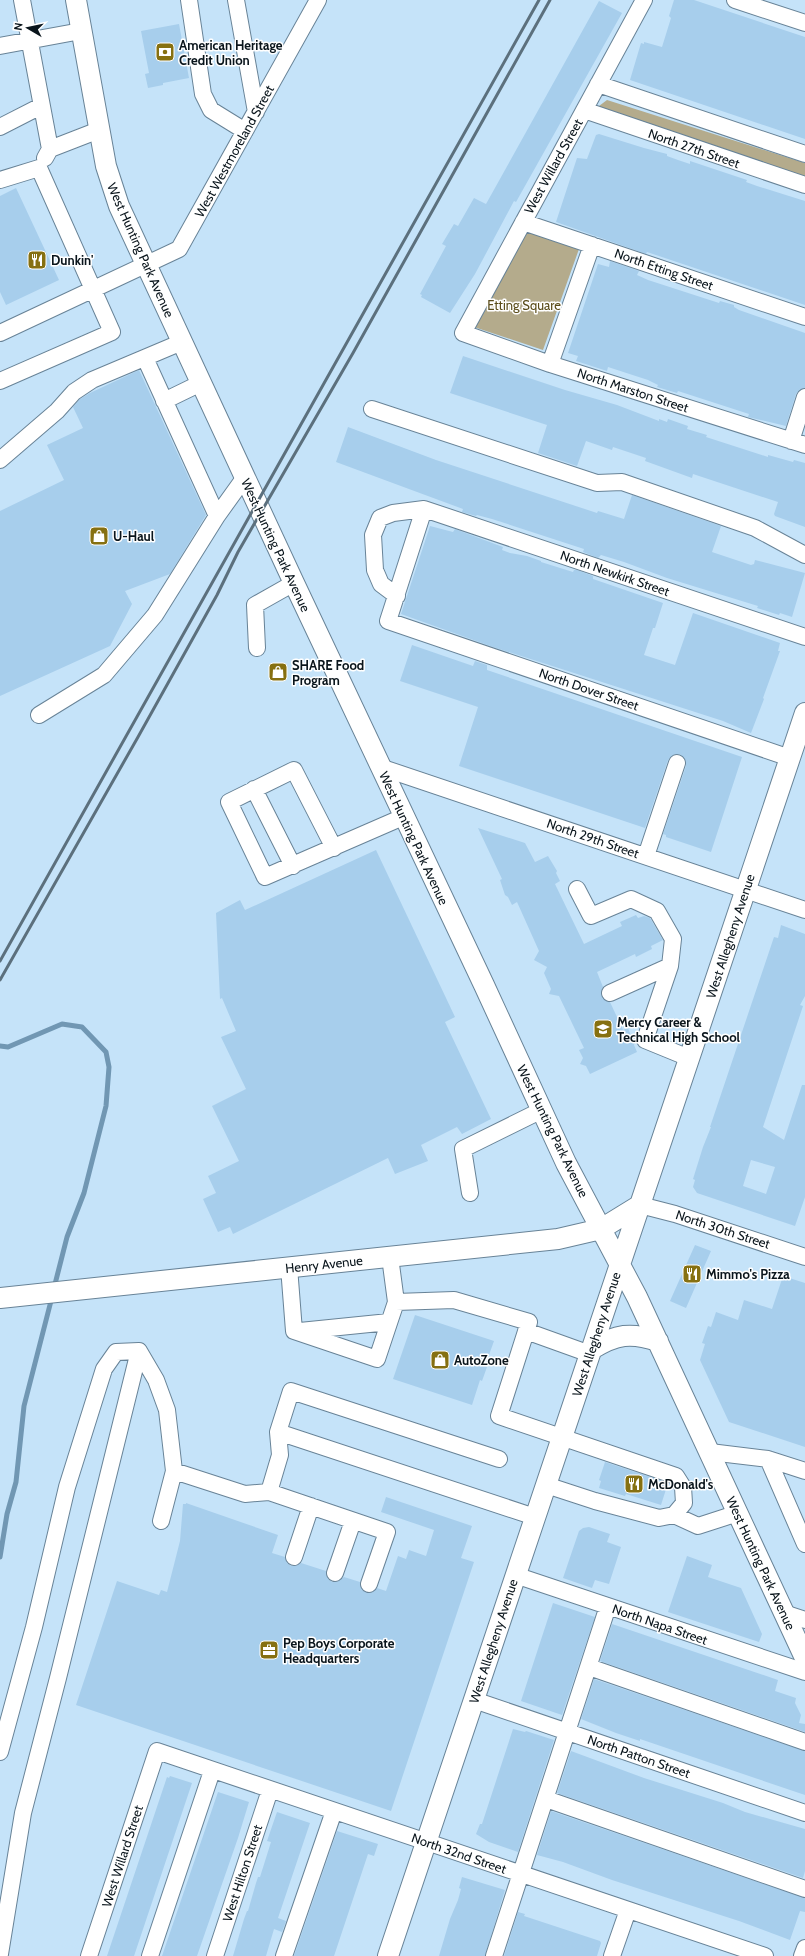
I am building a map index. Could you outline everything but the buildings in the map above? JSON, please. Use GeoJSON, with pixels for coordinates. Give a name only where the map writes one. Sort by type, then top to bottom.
{"type":"FeatureCollection","features":[{"type":"Feature","properties":{"kind":"main road","name":"West Hunting Park Avenue"},"geometry":{"type":"LineString","coordinates":[[76,0],[106,166],[114,193],[294,583],[566,1163],[658,1341],[805,1658]]}},
{"type":"Feature","properties":{"kind":"main road","name":"West Allegheny Avenue"},"geometry":{"type":"LineString","coordinates":[[388,1956],[591,1351],[619,1263],[640,1205],[805,713]]}},
{"type":"Feature","properties":{"kind":"main road","name":"Henry Avenue"},"geometry":{"type":"LineString","coordinates":[[0,1298],[558,1239],[601,1229],[640,1205]]}},
{"type":"Feature","properties":{"kind":"main road"},"geometry":{"type":"LineString","coordinates":[[591,1351],[604,1341],[622,1335],[644,1336],[658,1341]]}},
{"type":"Feature","properties":{"kind":"street"},"geometry":{"type":"LineString","coordinates":[[22,0],[50,149]]}},
{"type":"Feature","properties":{"kind":"street"},"geometry":{"type":"LineString","coordinates":[[189,0],[203,94],[211,110],[245,131]]}},
{"type":"Feature","properties":{"kind":"street","name":"West Westmoreland Street"},"geometry":{"type":"LineString","coordinates":[[0,332],[175,251],[181,246],[318,0]]}},
{"type":"Feature","properties":{"kind":"street","name":"West Willard Street"},"geometry":{"type":"LineString","coordinates":[[463,332],[644,0]]}},
{"type":"Feature","properties":{"kind":"street"},"geometry":{"type":"LineString","coordinates":[[735,0],[805,23]]}},
{"type":"Feature","properties":{"kind":"street"},"geometry":{"type":"LineString","coordinates":[[240,4],[256,112]]}},
{"type":"Feature","properties":{"kind":"street"},"geometry":{"type":"LineString","coordinates":[[0,46],[82,31]]}},
{"type":"Feature","properties":{"kind":"street"},"geometry":{"type":"LineString","coordinates":[[598,84],[805,154]]}},
{"type":"Feature","properties":{"kind":"street"},"geometry":{"type":"LineString","coordinates":[[0,127],[41,106]]}},
{"type":"Feature","properties":{"kind":"street","name":"North 27th Street"},"geometry":{"type":"LineString","coordinates":[[584,110],[805,185]]}},
{"type":"Feature","properties":{"kind":"street"},"geometry":{"type":"LineString","coordinates":[[0,180],[39,168],[50,149],[99,130]]}},
{"type":"Feature","properties":{"kind":"street"},"geometry":{"type":"LineString","coordinates":[[0,381],[112,332],[39,168]]}},
{"type":"Feature","properties":{"kind":"street","name":"North Etting Street"},"geometry":{"type":"LineString","coordinates":[[523,222],[805,317]]}},
{"type":"Feature","properties":{"kind":"street"},"geometry":{"type":"LineString","coordinates":[[550,364],[592,245]]}},
{"type":"Feature","properties":{"kind":"street","name":"North Marston Street"},"geometry":{"type":"LineString","coordinates":[[463,332],[550,364],[798,443]]}},
{"type":"Feature","properties":{"kind":"street"},"geometry":{"type":"LineString","coordinates":[[0,460],[57,411],[74,392],[92,380],[182,342]]}},
{"type":"Feature","properties":{"kind":"street"},"geometry":{"type":"LineString","coordinates":[[145,358],[217,516]]}},
{"type":"Feature","properties":{"kind":"street"},"geometry":{"type":"LineString","coordinates":[[164,401],[201,383]]}},
{"type":"Feature","properties":{"kind":"street"},"geometry":{"type":"LineString","coordinates":[[798,443],[805,397]]}},
{"type":"Feature","properties":{"kind":"street"},"geometry":{"type":"LineString","coordinates":[[372,410],[597,484],[622,482],[755,528],[805,555]]}},
{"type":"Feature","properties":{"kind":"street"},"geometry":{"type":"LineString","coordinates":[[39,715],[104,675],[155,615],[217,516],[245,477]]}},
{"type":"Feature","properties":{"kind":"street"},"geometry":{"type":"LineString","coordinates":[[424,509],[396,596],[381,584],[375,570],[373,535],[380,518],[393,513],[424,509]]}},
{"type":"Feature","properties":{"kind":"street","name":"North Newkirk Street"},"geometry":{"type":"LineString","coordinates":[[424,509],[805,637]]}},
{"type":"Feature","properties":{"kind":"street"},"geometry":{"type":"LineString","coordinates":[[257,648],[255,605],[294,583]]}},
{"type":"Feature","properties":{"kind":"street","name":"North Dover Street"},"geometry":{"type":"LineString","coordinates":[[396,596],[388,621],[790,758]]}},
{"type":"Feature","properties":{"kind":"street"},"geometry":{"type":"LineString","coordinates":[[646,856],[677,763]]}},
{"type":"Feature","properties":{"kind":"street","name":"North 29th Street"},"geometry":{"type":"LineString","coordinates":[[380,767],[805,910]]}},
{"type":"Feature","properties":{"kind":"street"},"geometry":{"type":"LineString","coordinates":[[334,848],[294,770],[229,802],[265,877],[293,866],[334,848],[404,816]]}},
{"type":"Feature","properties":{"kind":"street"},"geometry":{"type":"LineString","coordinates":[[254,789],[293,866]]}},
{"type":"Feature","properties":{"kind":"street"},"geometry":{"type":"LineString","coordinates":[[577,889],[591,916],[631,898],[657,911],[673,939],[670,966],[645,1040],[689,1058]]}},
{"type":"Feature","properties":{"kind":"street"},"geometry":{"type":"LineString","coordinates":[[610,993],[670,966]]}},
{"type":"Feature","properties":{"kind":"street"},"geometry":{"type":"LineString","coordinates":[[470,1193],[463,1149],[542,1110]]}},
{"type":"Feature","properties":{"kind":"street","name":"North 30th Street"},"geometry":{"type":"LineString","coordinates":[[640,1205],[676,1214],[804,1253]]}},
{"type":"Feature","properties":{"kind":"street"},"geometry":{"type":"LineString","coordinates":[[294,1331],[377,1359],[396,1302],[390,1257]]}},
{"type":"Feature","properties":{"kind":"street"},"geometry":{"type":"LineString","coordinates":[[289,1267],[294,1331]]}},
{"type":"Feature","properties":{"kind":"street"},"geometry":{"type":"LineString","coordinates":[[396,1302],[454,1300],[529,1322],[499,1416],[676,1476],[683,1486],[684,1503],[674,1515]]}},
{"type":"Feature","properties":{"kind":"street"},"geometry":{"type":"LineString","coordinates":[[294,1331],[389,1322]]}},
{"type":"Feature","properties":{"kind":"street"},"geometry":{"type":"LineString","coordinates":[[526,1331],[591,1351]]}},
{"type":"Feature","properties":{"kind":"street"},"geometry":{"type":"LineString","coordinates":[[139,1351],[156,1380],[168,1410],[174,1471],[161,1520]]}},
{"type":"Feature","properties":{"kind":"street"},"geometry":{"type":"LineString","coordinates":[[0,1752],[34,1627],[67,1486],[104,1369],[116,1352],[139,1351]]}},
{"type":"Feature","properties":{"kind":"street"},"geometry":{"type":"LineString","coordinates":[[0,1954],[23,1813],[139,1351]]}},
{"type":"Feature","properties":{"kind":"street"},"geometry":{"type":"LineString","coordinates":[[269,1492],[280,1455],[278,1432],[291,1391],[499,1459]]}},
{"type":"Feature","properties":{"kind":"street"},"geometry":{"type":"LineString","coordinates":[[278,1432],[535,1517]]}},
{"type":"Feature","properties":{"kind":"street"},"geometry":{"type":"LineString","coordinates":[[710,1452],[768,1459],[805,1471]]}},
{"type":"Feature","properties":{"kind":"street"},"geometry":{"type":"LineString","coordinates":[[768,1459],[805,1544]]}},
{"type":"Feature","properties":{"kind":"street"},"geometry":{"type":"LineString","coordinates":[[174,1471],[245,1494],[269,1492],[387,1532],[369,1584]]}},
{"type":"Feature","properties":{"kind":"street"},"geometry":{"type":"LineString","coordinates":[[546,1485],[595,1501],[659,1518],[674,1515],[698,1526],[738,1513]]}},
{"type":"Feature","properties":{"kind":"street"},"geometry":{"type":"LineString","coordinates":[[294,1557],[311,1506]]}},
{"type":"Feature","properties":{"kind":"street"},"geometry":{"type":"LineString","coordinates":[[335,1573],[353,1521]]}},
{"type":"Feature","properties":{"kind":"street","name":"North Napa Street"},"geometry":{"type":"LineString","coordinates":[[516,1575],[805,1672]]}},
{"type":"Feature","properties":{"kind":"street"},"geometry":{"type":"LineString","coordinates":[[494,1956],[608,1606]]}},
{"type":"Feature","properties":{"kind":"street"},"geometry":{"type":"LineString","coordinates":[[784,1613],[805,1620]]}},
{"type":"Feature","properties":{"kind":"street"},"geometry":{"type":"LineString","coordinates":[[589,1667],[805,1742]]}},
{"type":"Feature","properties":{"kind":"street","name":"North Patton Street"},"geometry":{"type":"LineString","coordinates":[[474,1700],[805,1812]]}},
{"type":"Feature","properties":{"kind":"street","name":"North 32nd Street"},"geometry":{"type":"LineString","coordinates":[[156,1755],[157,1751],[212,1771],[765,1956]]}},
{"type":"Feature","properties":{"kind":"street","name":"West Willard Street"},"geometry":{"type":"LineString","coordinates":[[89,1956],[156,1755]]}},
{"type":"Feature","properties":{"kind":"street"},"geometry":{"type":"LineString","coordinates":[[150,1956],[212,1771]]}},
{"type":"Feature","properties":{"kind":"street","name":"West Hilton Street"},"geometry":{"type":"LineString","coordinates":[[215,1956],[270,1790]]}},
{"type":"Feature","properties":{"kind":"street"},"geometry":{"type":"LineString","coordinates":[[546,1799],[805,1889]]}},
{"type":"Feature","properties":{"kind":"street"},"geometry":{"type":"LineString","coordinates":[[284,1956],[334,1811]]}},
{"type":"Feature","properties":{"kind":"street"},"geometry":{"type":"LineString","coordinates":[[612,1956],[628,1910]]}},
{"type":"Feature","properties":{"kind":"street"},"geometry":{"type":"LineString","coordinates":[[802,1956],[805,1948]]}},
{"type":"Feature","properties":{"kind":"green space"},"geometry":{"type":"Polygon","coordinates":[[[607,100],[805,163],[805,180],[604,114],[599,106],[607,100]]]}},
{"type":"Feature","properties":{"kind":"green space","name":"Etting Square"},"geometry":{"type":"Polygon","coordinates":[[[524,231],[579,249],[543,350],[474,327],[524,231]]]}},
{"type":"Feature","properties":{"kind":"waterway"},"geometry":{"type":"LineString","coordinates":[[0,1046],[8,1047],[62,1024],[82,1027],[106,1052],[109,1067],[106,1106],[84,1193],[67,1237],[54,1288]]}},
{"type":"Feature","properties":{"kind":"waterway"},"geometry":{"type":"LineString","coordinates":[[0,1557],[7,1514],[16,1482],[24,1406],[52,1297]]}},
{"type":"Feature","properties":{"kind":"railway"},"geometry":{"type":"LineString","coordinates":[[0,961],[539,0]]}},
{"type":"Feature","properties":{"kind":"railway"},"geometry":{"type":"LineString","coordinates":[[0,980],[217,595],[238,552],[353,353],[550,0]]}},
{"type":"Feature","properties":{"kind":"place","name":"American Heritage Credit Union"},"geometry":{"type":"Point","coordinates":[165,52]}},
{"type":"Feature","properties":{"kind":"place","name":"Dunkin'"},"geometry":{"type":"Point","coordinates":[37,260]}},
{"type":"Feature","properties":{"kind":"place","name":"U-Haul"},"geometry":{"type":"Point","coordinates":[99,536]}},
{"type":"Feature","properties":{"kind":"place","name":"SHARE Food Program"},"geometry":{"type":"Point","coordinates":[278,672]}},
{"type":"Feature","properties":{"kind":"place","name":"Mercy Career & Technical High School"},"geometry":{"type":"Point","coordinates":[603,1029]}},
{"type":"Feature","properties":{"kind":"place","name":"Mimmo's Pizza"},"geometry":{"type":"Point","coordinates":[692,1274]}},
{"type":"Feature","properties":{"kind":"place","name":"AutoZone"},"geometry":{"type":"Point","coordinates":[440,1360]}},
{"type":"Feature","properties":{"kind":"place","name":"McDonald's"},"geometry":{"type":"Point","coordinates":[634,1484]}},
{"type":"Feature","properties":{"kind":"place","name":"Pep Boys Corporate Headquarters"},"geometry":{"type":"Point","coordinates":[269,1650]}}]}
